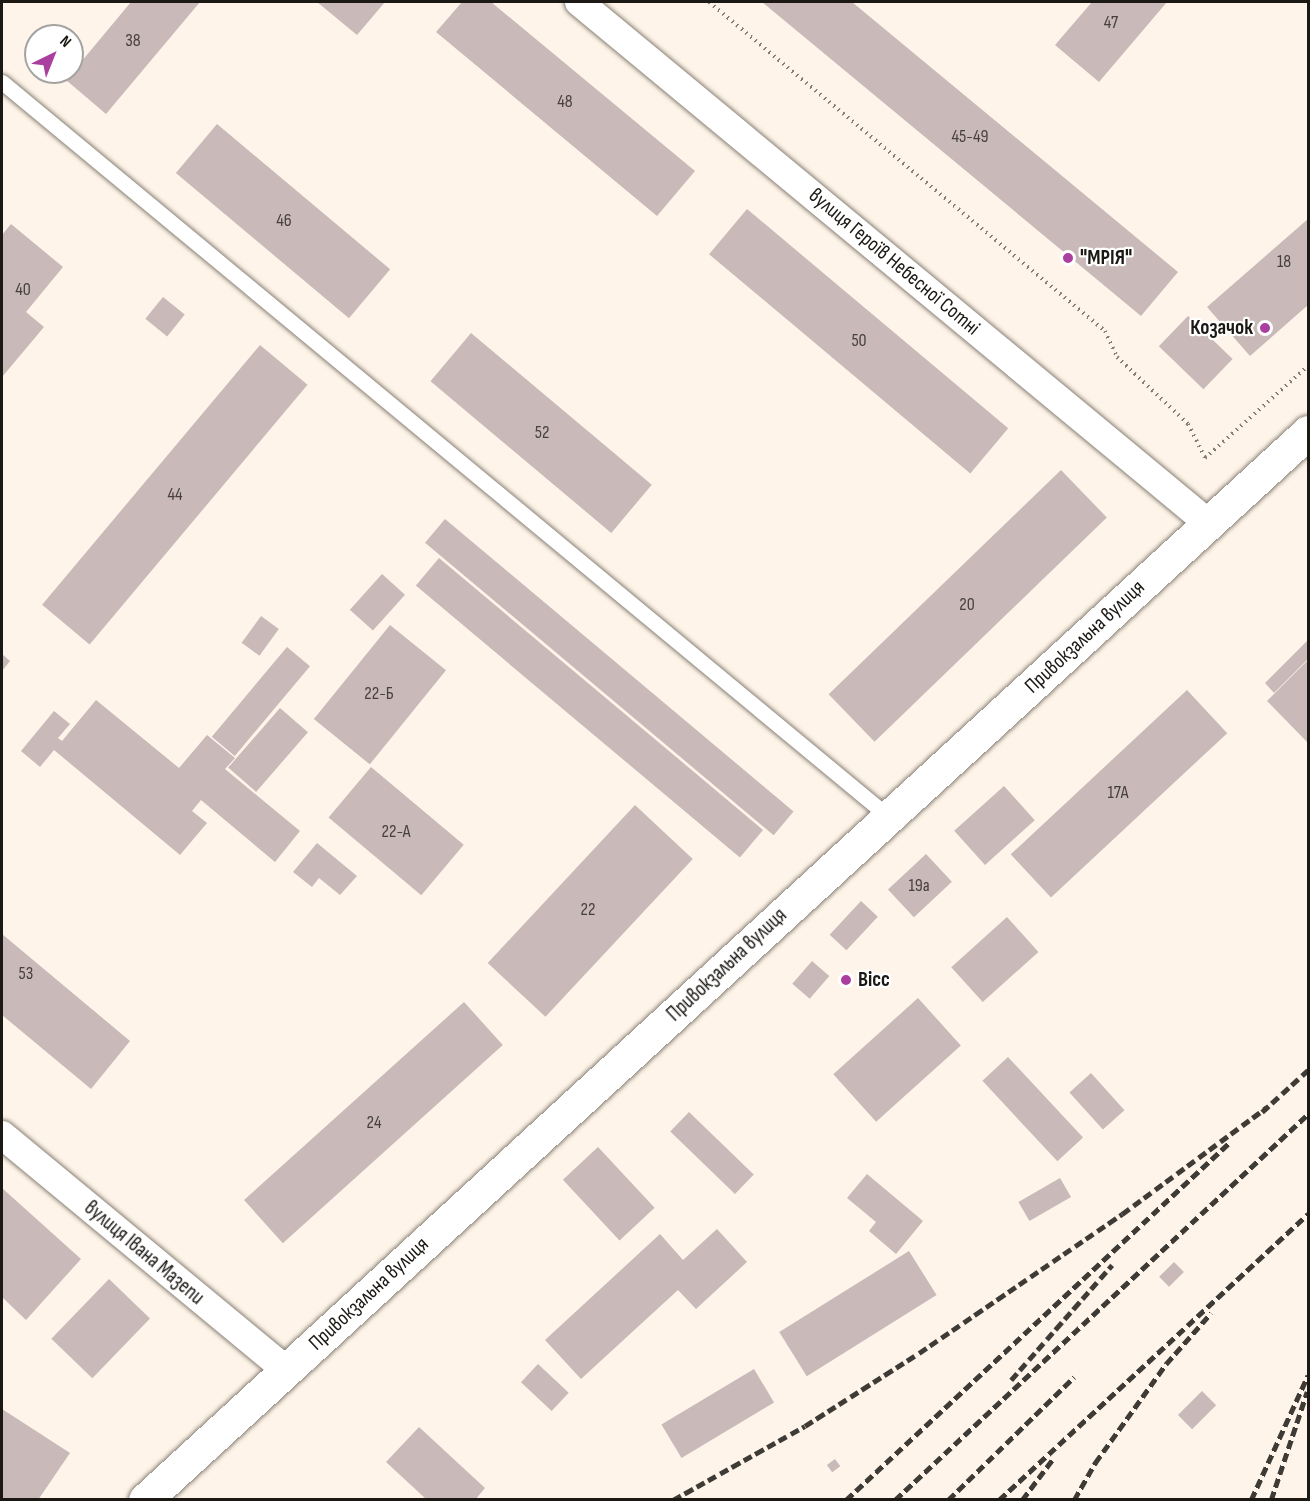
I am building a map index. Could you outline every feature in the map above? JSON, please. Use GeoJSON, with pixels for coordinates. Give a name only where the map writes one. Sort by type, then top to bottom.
{"type":"FeatureCollection","features":[{"type":"Feature","properties":{"kind":"main road","name":"Привокзальна вулиця"},"geometry":{"type":"LineString","coordinates":[[145,1500],[1308,432]]}},
{"type":"Feature","properties":{"kind":"street","name":"вулиця Героїв Небесної Сотні"},"geometry":{"type":"LineString","coordinates":[[579,2],[1208,523]]}},
{"type":"Feature","properties":{"kind":"street","name":"вулиця Івана Мазепи"},"geometry":{"type":"LineString","coordinates":[[2,1135],[286,1370]]}},
{"type":"Feature","properties":{"kind":"lane"},"geometry":{"type":"LineString","coordinates":[[2,82],[889,817]]}},
{"type":"Feature","properties":{"kind":"path"},"geometry":{"type":"LineString","coordinates":[[709,2],[1105,331],[1117,357],[1188,424],[1205,458],[1308,366]]}},
{"type":"Feature","properties":{"kind":"building"},"geometry":{"type":"Polygon","coordinates":[[[131,2],[200,2],[106,114],[71,84],[84,84],[84,58],[131,2]]]}},
{"type":"Feature","properties":{"kind":"building"},"geometry":{"type":"Polygon","coordinates":[[[317,2],[385,2],[357,35],[317,2]]]}},
{"type":"Feature","properties":{"kind":"building"},"geometry":{"type":"Polygon","coordinates":[[[462,2],[491,2],[695,171],[657,216],[436,32],[462,2]]]}},
{"type":"Feature","properties":{"kind":"building"},"geometry":{"type":"Polygon","coordinates":[[[762,2],[852,2],[1178,272],[1141,316],[762,2]]]}},
{"type":"Feature","properties":{"kind":"building"},"geometry":{"type":"Polygon","coordinates":[[[1092,2],[1167,2],[1099,82],[1055,45],[1092,2]]]}},
{"type":"Feature","properties":{"kind":"building"},"geometry":{"type":"Polygon","coordinates":[[[217,124],[390,269],[349,318],[176,173],[217,124]]]}},
{"type":"Feature","properties":{"kind":"building"},"geometry":{"type":"Polygon","coordinates":[[[747,209],[1008,428],[970,473],[709,254],[747,209]]]}},
{"type":"Feature","properties":{"kind":"building"},"geometry":{"type":"Polygon","coordinates":[[[1308,219],[1308,305],[1250,356],[1207,307],[1308,219]]]}},
{"type":"Feature","properties":{"kind":"building"},"geometry":{"type":"Polygon","coordinates":[[[11,224],[63,267],[26,312],[44,327],[2,377],[2,235],[11,224]]]}},
{"type":"Feature","properties":{"kind":"building"},"geometry":{"type":"Polygon","coordinates":[[[163,297],[185,315],[167,336],[145,319],[163,297]]]}},
{"type":"Feature","properties":{"kind":"building"},"geometry":{"type":"Polygon","coordinates":[[[1188,316],[1233,359],[1203,389],[1159,346],[1188,316]]]}},
{"type":"Feature","properties":{"kind":"building"},"geometry":{"type":"Polygon","coordinates":[[[471,333],[652,485],[611,533],[431,381],[471,333]]]}},
{"type":"Feature","properties":{"kind":"building"},"geometry":{"type":"Polygon","coordinates":[[[260,345],[307,385],[90,645],[42,605],[260,345]]]}},
{"type":"Feature","properties":{"kind":"building"},"geometry":{"type":"Polygon","coordinates":[[[1061,470],[1107,517],[875,742],[829,694],[1061,470]]]}},
{"type":"Feature","properties":{"kind":"building"},"geometry":{"type":"Polygon","coordinates":[[[445,519],[794,811],[774,835],[425,543],[445,519]]]}},
{"type":"Feature","properties":{"kind":"building"},"geometry":{"type":"Polygon","coordinates":[[[439,558],[763,830],[740,857],[416,586],[439,558]]]}},
{"type":"Feature","properties":{"kind":"building"},"geometry":{"type":"Polygon","coordinates":[[[382,574],[405,595],[373,630],[350,610],[382,574]]]}},
{"type":"Feature","properties":{"kind":"building"},"geometry":{"type":"Polygon","coordinates":[[[261,616],[279,629],[259,656],[242,643],[261,616]]]}},
{"type":"Feature","properties":{"kind":"building"},"geometry":{"type":"Polygon","coordinates":[[[390,625],[446,670],[370,764],[314,719],[390,625]]]}},
{"type":"Feature","properties":{"kind":"building"},"geometry":{"type":"Polygon","coordinates":[[[1308,640],[1308,659],[1274,693],[1265,683],[1308,640]]]}},
{"type":"Feature","properties":{"kind":"building"},"geometry":{"type":"Polygon","coordinates":[[[287,647],[310,666],[235,756],[212,737],[287,647]]]}},
{"type":"Feature","properties":{"kind":"building"},"geometry":{"type":"Polygon","coordinates":[[[2,654],[10,661],[2,671],[2,654]]]}},
{"type":"Feature","properties":{"kind":"building"},"geometry":{"type":"Polygon","coordinates":[[[1308,660],[1308,743],[1267,701],[1308,660]]]}},
{"type":"Feature","properties":{"kind":"building"},"geometry":{"type":"Polygon","coordinates":[[[1187,690],[1227,733],[1051,898],[1011,854],[1187,690]]]}},
{"type":"Feature","properties":{"kind":"building"},"geometry":{"type":"Polygon","coordinates":[[[96,700],[179,768],[207,735],[235,758],[225,769],[300,831],[275,862],[201,800],[192,811],[207,823],[180,855],[54,750],[40,767],[21,751],[54,711],[70,724],[58,738],[62,741],[96,700]]]}},
{"type":"Feature","properties":{"kind":"building"},"geometry":{"type":"Polygon","coordinates":[[[280,708],[308,732],[256,792],[228,768],[280,708]]]}},
{"type":"Feature","properties":{"kind":"building"},"geometry":{"type":"Polygon","coordinates":[[[371,767],[464,845],[421,895],[329,818],[371,767]]]}},
{"type":"Feature","properties":{"kind":"building"},"geometry":{"type":"Polygon","coordinates":[[[1004,786],[1035,820],[985,865],[954,831],[1004,786]]]}},
{"type":"Feature","properties":{"kind":"building"},"geometry":{"type":"Polygon","coordinates":[[[635,805],[693,859],[545,1017],[488,963],[635,805]]]}},
{"type":"Feature","properties":{"kind":"building"},"geometry":{"type":"Polygon","coordinates":[[[317,843],[357,876],[340,895],[319,878],[312,887],[293,872],[317,843]]]}},
{"type":"Feature","properties":{"kind":"building"},"geometry":{"type":"Polygon","coordinates":[[[926,854],[952,882],[914,917],[888,889],[926,854]]]}},
{"type":"Feature","properties":{"kind":"building"},"geometry":{"type":"Polygon","coordinates":[[[861,901],[878,917],[846,950],[830,935],[861,901]]]}},
{"type":"Feature","properties":{"kind":"building"},"geometry":{"type":"Polygon","coordinates":[[[1007,917],[1038,952],[983,1002],[951,967],[1007,917]]]}},
{"type":"Feature","properties":{"kind":"building"},"geometry":{"type":"Polygon","coordinates":[[[2,934],[130,1041],[91,1089],[2,1015],[2,934]]]}},
{"type":"Feature","properties":{"kind":"building"},"geometry":{"type":"Polygon","coordinates":[[[812,961],[829,976],[810,999],[792,984],[812,961]]]}},
{"type":"Feature","properties":{"kind":"building"},"geometry":{"type":"Polygon","coordinates":[[[918,998],[961,1046],[876,1122],[833,1074],[918,998]]]}},
{"type":"Feature","properties":{"kind":"building"},"geometry":{"type":"Polygon","coordinates":[[[464,1002],[503,1045],[283,1243],[244,1200],[464,1002]]]}},
{"type":"Feature","properties":{"kind":"building"},"geometry":{"type":"Polygon","coordinates":[[[1008,1057],[1083,1137],[1057,1161],[982,1081],[1008,1057]]]}},
{"type":"Feature","properties":{"kind":"building"},"geometry":{"type":"Polygon","coordinates":[[[1091,1073],[1124,1110],[1103,1130],[1069,1092],[1091,1073]]]}},
{"type":"Feature","properties":{"kind":"building"},"geometry":{"type":"Polygon","coordinates":[[[689,1112],[754,1175],[735,1194],[670,1131],[689,1112]]]}},
{"type":"Feature","properties":{"kind":"building"},"geometry":{"type":"Polygon","coordinates":[[[598,1147],[655,1208],[620,1240],[563,1180],[598,1147]]]}},
{"type":"Feature","properties":{"kind":"building"},"geometry":{"type":"Polygon","coordinates":[[[867,1174],[923,1221],[896,1254],[869,1231],[876,1222],[847,1198],[867,1174]]]}},
{"type":"Feature","properties":{"kind":"building"},"geometry":{"type":"Polygon","coordinates":[[[1060,1178],[1071,1197],[1029,1221],[1018,1202],[1060,1178]]]}},
{"type":"Feature","properties":{"kind":"building"},"geometry":{"type":"Polygon","coordinates":[[[2,1188],[81,1259],[26,1320],[2,1297],[2,1188]]]}},
{"type":"Feature","properties":{"kind":"building"},"geometry":{"type":"Polygon","coordinates":[[[717,1229],[747,1262],[696,1309],[678,1290],[581,1379],[545,1340],[660,1234],[683,1260],[717,1229]]]}},
{"type":"Feature","properties":{"kind":"building"},"geometry":{"type":"Polygon","coordinates":[[[909,1251],[937,1295],[807,1376],[779,1332],[909,1251]]]}},
{"type":"Feature","properties":{"kind":"building"},"geometry":{"type":"Polygon","coordinates":[[[1174,1262],[1184,1272],[1169,1287],[1159,1277],[1174,1262]]]}},
{"type":"Feature","properties":{"kind":"building"},"geometry":{"type":"Polygon","coordinates":[[[109,1279],[150,1319],[92,1378],[51,1339],[109,1279]]]}},
{"type":"Feature","properties":{"kind":"building"},"geometry":{"type":"Polygon","coordinates":[[[538,1364],[569,1393],[552,1411],[521,1382],[538,1364]]]}},
{"type":"Feature","properties":{"kind":"building"},"geometry":{"type":"Polygon","coordinates":[[[754,1369],[774,1402],[682,1458],[661,1425],[754,1369]]]}},
{"type":"Feature","properties":{"kind":"building"},"geometry":{"type":"Polygon","coordinates":[[[1202,1391],[1216,1405],[1192,1429],[1178,1415],[1202,1391]]]}},
{"type":"Feature","properties":{"kind":"building"},"geometry":{"type":"Polygon","coordinates":[[[2,1409],[70,1453],[38,1500],[2,1500],[2,1409]]]}},
{"type":"Feature","properties":{"kind":"building"},"geometry":{"type":"Polygon","coordinates":[[[419,1427],[485,1488],[475,1500],[427,1500],[386,1462],[419,1427]]]}},
{"type":"Feature","properties":{"kind":"building"},"geometry":{"type":"Polygon","coordinates":[[[835,1459],[840,1466],[832,1472],[827,1465],[835,1459]]]}},
{"type":"Feature","properties":{"kind":"railway"},"geometry":{"type":"LineString","coordinates":[[1262,1112],[1308,1070]]}},
{"type":"Feature","properties":{"kind":"railway"},"geometry":{"type":"LineString","coordinates":[[673,1500],[805,1426],[919,1353],[1122,1214],[1267,1107]]}},
{"type":"Feature","properties":{"kind":"railway"},"geometry":{"type":"LineString","coordinates":[[895,1500],[1308,1114]]}},
{"type":"Feature","properties":{"kind":"railway"},"geometry":{"type":"LineString","coordinates":[[846,1500],[1229,1143]]}},
{"type":"Feature","properties":{"kind":"railway"},"geometry":{"type":"LineString","coordinates":[[999,1500],[1308,1214]]}},
{"type":"Feature","properties":{"kind":"railway"},"geometry":{"type":"LineString","coordinates":[[1011,1380],[1112,1265]]}},
{"type":"Feature","properties":{"kind":"railway"},"geometry":{"type":"LineString","coordinates":[[1074,1500],[1095,1463],[1166,1364],[1211,1313]]}},
{"type":"Feature","properties":{"kind":"railway"},"geometry":{"type":"LineString","coordinates":[[1251,1500],[1308,1375]]}},
{"type":"Feature","properties":{"kind":"railway"},"geometry":{"type":"LineString","coordinates":[[948,1500],[1074,1377]]}},
{"type":"Feature","properties":{"kind":"railway"},"geometry":{"type":"LineString","coordinates":[[1271,1500],[1307,1392]]}},
{"type":"Feature","properties":{"kind":"railway"},"geometry":{"type":"LineString","coordinates":[[1022,1500],[1052,1460]]}},
{"type":"Feature","properties":{"kind":"place","name":"\"МРІЯ\""},"geometry":{"type":"Point","coordinates":[1068,258]}},
{"type":"Feature","properties":{"kind":"place","name":"Козачок"},"geometry":{"type":"Point","coordinates":[1265,328]}},
{"type":"Feature","properties":{"kind":"place","name":"Вісс"},"geometry":{"type":"Point","coordinates":[846,980]}}]}
